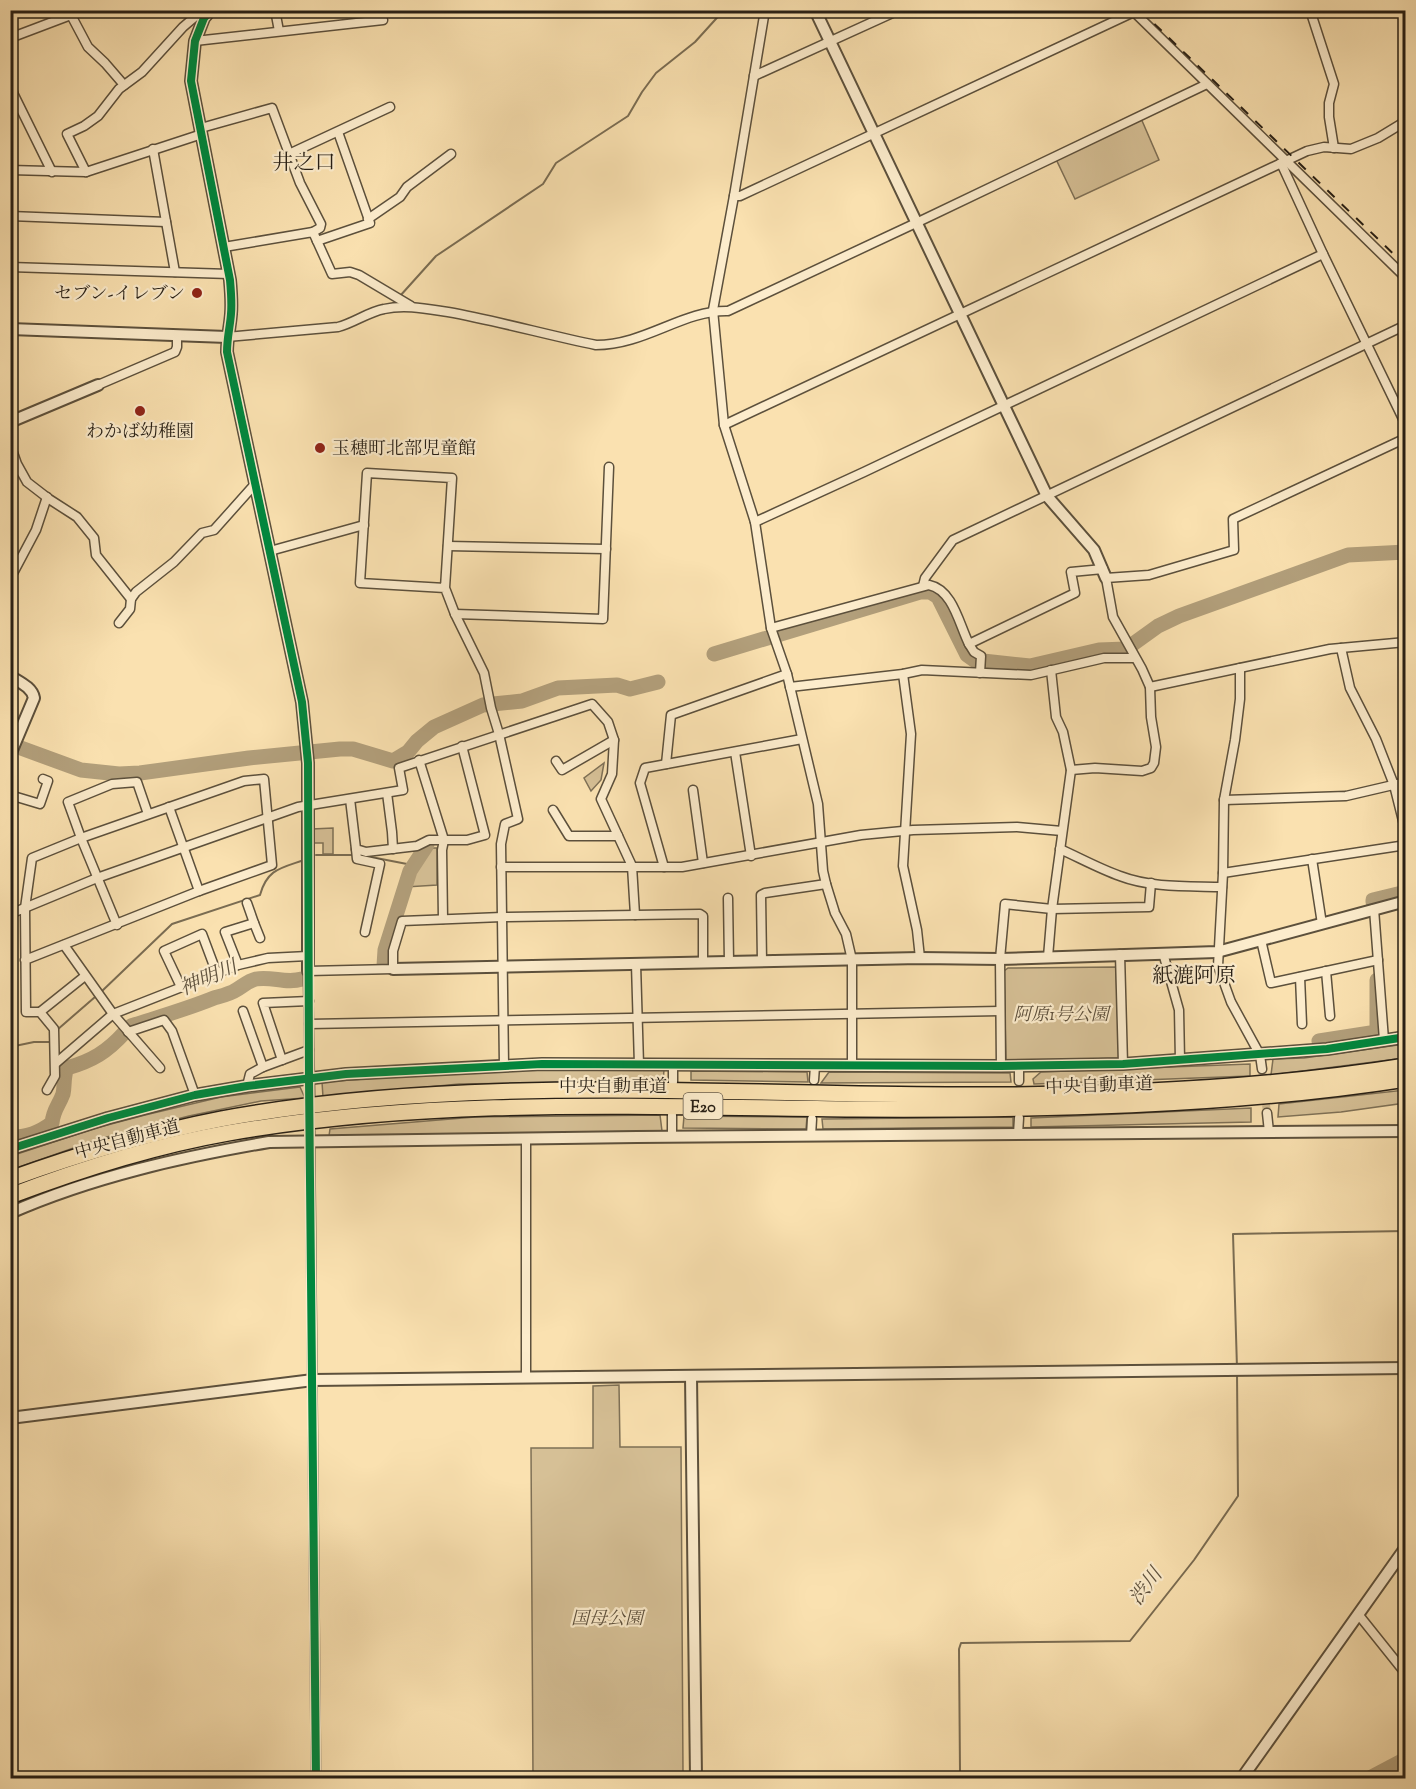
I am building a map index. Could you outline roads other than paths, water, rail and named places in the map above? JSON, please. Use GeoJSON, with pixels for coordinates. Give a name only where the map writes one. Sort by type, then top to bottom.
{"type":"FeatureCollection","features":[{"type":"Feature","properties":{"kind":"highway","name":"中央自動車道"},"geometry":{"type":"LineString","coordinates":[[10,1179],[157,1133],[222,1119],[346,1102],[410,1096],[535,1091],[951,1095],[1141,1091],[1250,1084],[1355,1074],[1406,1066]]}},
{"type":"Feature","properties":{"kind":"highway","name":"中央自動車道"},"geometry":{"type":"LineString","coordinates":[[10,1196],[104,1163],[225,1134],[304,1122],[411,1112],[546,1106],[951,1109],[1143,1104],[1240,1098],[1355,1087],[1406,1079]]}},
{"type":"Feature","properties":{"kind":"street"},"geometry":{"type":"LineString","coordinates":[[10,38],[84,10]]}},
{"type":"Feature","properties":{"kind":"street"},"geometry":{"type":"LineString","coordinates":[[87,172],[68,134],[98,116],[119,89],[142,72],[183,27],[203,10]]}},
{"type":"Feature","properties":{"kind":"street"},"geometry":{"type":"LineString","coordinates":[[211,10],[204,18],[195,41],[191,81],[229,274],[232,298],[227,352],[303,702],[309,806],[310,1097]]}},
{"type":"Feature","properties":{"kind":"street"},"geometry":{"type":"LineString","coordinates":[[275,10],[279,32]]}},
{"type":"Feature","properties":{"kind":"street"},"geometry":{"type":"LineString","coordinates":[[765,10],[713,310],[724,425],[755,522],[772,632],[787,674],[818,804],[826,884],[835,913],[846,934],[852,960],[852,1066]]}},
{"type":"Feature","properties":{"kind":"street"},"geometry":{"type":"LineString","coordinates":[[815,10],[1047,496],[1095,550],[1105,573],[1113,616],[1150,687],[1156,747],[1151,768],[1142,771],[1095,768],[1071,770]]}},
{"type":"Feature","properties":{"kind":"street"},"geometry":{"type":"LineString","coordinates":[[754,76],[831,43],[899,10]]}},
{"type":"Feature","properties":{"kind":"street"},"geometry":{"type":"LineString","coordinates":[[1310,10],[1334,84],[1329,103],[1334,148]]}},
{"type":"Feature","properties":{"kind":"street"},"geometry":{"type":"LineString","coordinates":[[734,196],[740,196],[1134,11],[1283,162],[1406,278]]}},
{"type":"Feature","properties":{"kind":"street"},"geometry":{"type":"LineString","coordinates":[[72,15],[88,47],[124,85]]}},
{"type":"Feature","properties":{"kind":"street"},"geometry":{"type":"LineString","coordinates":[[195,41],[383,20]]}},
{"type":"Feature","properties":{"kind":"street"},"geometry":{"type":"LineString","coordinates":[[10,83],[52,171]]}},
{"type":"Feature","properties":{"kind":"street"},"geometry":{"type":"LineString","coordinates":[[10,329],[227,337],[338,327],[348,325],[383,309],[414,307],[465,315],[579,341],[608,345],[632,340],[713,310],[728,311],[1207,84]]}},
{"type":"Feature","properties":{"kind":"street"},"geometry":{"type":"LineString","coordinates":[[10,170],[87,172],[272,108],[300,183],[321,224],[320,228],[313,232],[224,247]]}},
{"type":"Feature","properties":{"kind":"street"},"geometry":{"type":"LineString","coordinates":[[289,154],[390,108]]}},
{"type":"Feature","properties":{"kind":"street"},"geometry":{"type":"LineString","coordinates":[[724,425],[1307,151],[1324,147],[1351,149],[1361,146],[1406,121]]}},
{"type":"Feature","properties":{"kind":"street"},"geometry":{"type":"LineString","coordinates":[[318,242],[370,224],[338,132]]}},
{"type":"Feature","properties":{"kind":"street"},"geometry":{"type":"LineString","coordinates":[[153,149],[175,272]]}},
{"type":"Feature","properties":{"kind":"street"},"geometry":{"type":"LineString","coordinates":[[368,219],[400,197],[407,187],[451,154]]}},
{"type":"Feature","properties":{"kind":"street"},"geometry":{"type":"LineString","coordinates":[[1283,162],[1323,254],[1406,425]]}},
{"type":"Feature","properties":{"kind":"street"},"geometry":{"type":"LineString","coordinates":[[10,216],[166,222]]}},
{"type":"Feature","properties":{"kind":"street"},"geometry":{"type":"LineString","coordinates":[[313,232],[332,273],[350,272],[359,275],[414,307]]}},
{"type":"Feature","properties":{"kind":"street"},"geometry":{"type":"LineString","coordinates":[[755,522],[1323,254]]}},
{"type":"Feature","properties":{"kind":"street"},"geometry":{"type":"LineString","coordinates":[[10,267],[229,274]]}},
{"type":"Feature","properties":{"kind":"street"},"geometry":{"type":"LineString","coordinates":[[923,586],[925,578],[953,540],[1406,326]]}},
{"type":"Feature","properties":{"kind":"street"},"geometry":{"type":"LineString","coordinates":[[10,422],[175,352],[177,335]]}},
{"type":"Feature","properties":{"kind":"street"},"geometry":{"type":"LineString","coordinates":[[969,644],[1075,593],[1071,572],[1149,575],[1234,550],[1233,519],[1406,438]]}},
{"type":"Feature","properties":{"kind":"street"},"geometry":{"type":"LineString","coordinates":[[10,444],[17,465],[27,482],[77,517],[88,529],[94,538],[96,555],[131,598]]}},
{"type":"Feature","properties":{"kind":"street"},"geometry":{"type":"LineString","coordinates":[[455,614],[603,619],[609,467]]}},
{"type":"Feature","properties":{"kind":"street"},"geometry":{"type":"LineString","coordinates":[[445,588],[360,583],[367,473],[452,478],[445,588],[484,673],[518,819],[505,824],[501,844],[504,1065]]}},
{"type":"Feature","properties":{"kind":"street"},"geometry":{"type":"LineString","coordinates":[[119,623],[130,609],[131,598],[136,592],[174,562],[202,533],[214,530],[255,483]]}},
{"type":"Feature","properties":{"kind":"street"},"geometry":{"type":"LineString","coordinates":[[10,579],[36,530],[47,497]]}},
{"type":"Feature","properties":{"kind":"street"},"geometry":{"type":"LineString","coordinates":[[270,551],[364,525]]}},
{"type":"Feature","properties":{"kind":"street"},"geometry":{"type":"LineString","coordinates":[[448,546],[606,549]]}},
{"type":"Feature","properties":{"kind":"street"},"geometry":{"type":"LineString","coordinates":[[772,632],[923,586],[935,586],[945,594],[969,644],[974,652],[981,656],[980,672]]}},
{"type":"Feature","properties":{"kind":"street"},"geometry":{"type":"LineString","coordinates":[[1150,687],[1341,648],[1406,642]]}},
{"type":"Feature","properties":{"kind":"street"},"geometry":{"type":"LineString","coordinates":[[1341,648],[1350,688],[1376,739],[1394,785],[1406,833]]}},
{"type":"Feature","properties":{"kind":"street"},"geometry":{"type":"LineString","coordinates":[[790,687],[922,670],[1031,675],[1104,658],[1135,658]]}},
{"type":"Feature","properties":{"kind":"street"},"geometry":{"type":"LineString","coordinates":[[1240,668],[1239,709],[1224,800],[1223,873],[1217,952],[1218,966],[1231,1002],[1260,1054],[1262,1069]]}},
{"type":"Feature","properties":{"kind":"street"},"geometry":{"type":"LineString","coordinates":[[1048,957],[1052,909],[1071,770],[1063,732],[1056,717],[1051,670]]}},
{"type":"Feature","properties":{"kind":"street"},"geometry":{"type":"LineString","coordinates":[[666,764],[671,715],[787,674]]}},
{"type":"Feature","properties":{"kind":"street"},"geometry":{"type":"LineString","coordinates":[[903,674],[911,734],[903,866],[917,930],[920,958]]}},
{"type":"Feature","properties":{"kind":"street"},"geometry":{"type":"LineString","coordinates":[[10,676],[34,694],[33,702],[10,755]]}},
{"type":"Feature","properties":{"kind":"street"},"geometry":{"type":"LineString","coordinates":[[10,914],[98,878],[298,807],[404,790],[399,768],[592,704],[608,722],[614,740],[612,774],[601,800],[632,866],[635,915]]}},
{"type":"Feature","properties":{"kind":"street"},"geometry":{"type":"LineString","coordinates":[[556,761],[562,770],[614,740]]}},
{"type":"Feature","properties":{"kind":"street"},"geometry":{"type":"LineString","coordinates":[[664,867],[640,783],[645,768],[802,740]]}},
{"type":"Feature","properties":{"kind":"street"},"geometry":{"type":"LineString","coordinates":[[356,849],[366,852],[417,846],[429,840],[467,840],[485,835],[462,746]]}},
{"type":"Feature","properties":{"kind":"street"},"geometry":{"type":"LineString","coordinates":[[735,752],[751,856]]}},
{"type":"Feature","properties":{"kind":"street"},"geometry":{"type":"LineString","coordinates":[[419,760],[444,840],[442,850],[443,919]]}},
{"type":"Feature","properties":{"kind":"street"},"geometry":{"type":"LineString","coordinates":[[10,795],[40,804],[48,780],[43,779]]}},
{"type":"Feature","properties":{"kind":"street"},"geometry":{"type":"LineString","coordinates":[[25,960],[199,891],[272,866],[264,779],[244,781],[81,838],[32,858],[25,908],[25,960],[26,1012],[40,1012],[85,976]]}},
{"type":"Feature","properties":{"kind":"street"},"geometry":{"type":"LineString","coordinates":[[117,925],[68,802],[112,784],[137,782],[148,814]]}},
{"type":"Feature","properties":{"kind":"street"},"geometry":{"type":"LineString","coordinates":[[1224,800],[1346,796],[1406,783]]}},
{"type":"Feature","properties":{"kind":"street"},"geometry":{"type":"LineString","coordinates":[[693,790],[703,864]]}},
{"type":"Feature","properties":{"kind":"street"},"geometry":{"type":"LineString","coordinates":[[387,793],[393,849]]}},
{"type":"Feature","properties":{"kind":"street"},"geometry":{"type":"LineString","coordinates":[[350,799],[357,859],[380,864],[365,932]]}},
{"type":"Feature","properties":{"kind":"street"},"geometry":{"type":"LineString","coordinates":[[169,807],[199,891]]}},
{"type":"Feature","properties":{"kind":"street"},"geometry":{"type":"LineString","coordinates":[[553,810],[569,836],[618,836]]}},
{"type":"Feature","properties":{"kind":"street"},"geometry":{"type":"LineString","coordinates":[[501,867],[682,867],[822,842],[904,831],[1017,827],[1062,831]]}},
{"type":"Feature","properties":{"kind":"street"},"geometry":{"type":"LineString","coordinates":[[1223,873],[1406,845]]}},
{"type":"Feature","properties":{"kind":"street"},"geometry":{"type":"LineString","coordinates":[[1060,849],[1121,877],[1151,883],[1222,887]]}},
{"type":"Feature","properties":{"kind":"street"},"geometry":{"type":"LineString","coordinates":[[1312,859],[1322,924]]}},
{"type":"Feature","properties":{"kind":"street"},"geometry":{"type":"LineString","coordinates":[[1001,1066],[1000,959],[1005,904],[1052,909],[1149,907],[1151,883]]}},
{"type":"Feature","properties":{"kind":"street"},"geometry":{"type":"LineString","coordinates":[[762,962],[761,895],[826,884]]}},
{"type":"Feature","properties":{"kind":"street"},"geometry":{"type":"LineString","coordinates":[[728,898],[729,962]]}},
{"type":"Feature","properties":{"kind":"street"},"geometry":{"type":"LineString","coordinates":[[308,972],[920,958],[1000,959],[1217,952],[1406,901]]}},
{"type":"Feature","properties":{"kind":"street"},"geometry":{"type":"LineString","coordinates":[[247,903],[260,938]]}},
{"type":"Feature","properties":{"kind":"street"},"geometry":{"type":"LineString","coordinates":[[1374,909],[1384,1040]]}},
{"type":"Feature","properties":{"kind":"street"},"geometry":{"type":"LineString","coordinates":[[393,969],[393,951],[402,921],[502,917],[700,914],[703,916],[703,963]]}},
{"type":"Feature","properties":{"kind":"street"},"geometry":{"type":"LineString","coordinates":[[238,966],[225,932],[254,922]]}},
{"type":"Feature","properties":{"kind":"street"},"geometry":{"type":"LineString","coordinates":[[181,987],[164,951],[202,934],[217,974]]}},
{"type":"Feature","properties":{"kind":"street"},"geometry":{"type":"LineString","coordinates":[[1261,940],[1271,984],[1378,960]]}},
{"type":"Feature","properties":{"kind":"street"},"geometry":{"type":"LineString","coordinates":[[64,945],[113,1014],[160,1068]]}},
{"type":"Feature","properties":{"kind":"street"},"geometry":{"type":"LineString","coordinates":[[1163,953],[1179,1011],[1180,1060]]}},
{"type":"Feature","properties":{"kind":"street"},"geometry":{"type":"LineString","coordinates":[[1120,954],[1123,1064]]}},
{"type":"Feature","properties":{"kind":"street"},"geometry":{"type":"LineString","coordinates":[[56,1063],[113,1014],[238,966],[268,958],[308,956]]}},
{"type":"Feature","properties":{"kind":"street"},"geometry":{"type":"LineString","coordinates":[[636,964],[639,1065]]}},
{"type":"Feature","properties":{"kind":"street"},"geometry":{"type":"LineString","coordinates":[[1326,971],[1330,1016]]}},
{"type":"Feature","properties":{"kind":"street"},"geometry":{"type":"LineString","coordinates":[[1300,977],[1302,1024]]}},
{"type":"Feature","properties":{"kind":"street"},"geometry":{"type":"LineString","coordinates":[[282,1060],[263,1003],[309,1001]]}},
{"type":"Feature","properties":{"kind":"street"},"geometry":{"type":"LineString","coordinates":[[243,1011],[263,1067]]}},
{"type":"Feature","properties":{"kind":"street"},"geometry":{"type":"LineString","coordinates":[[309,1024],[851,1012],[1000,1011]]}},
{"type":"Feature","properties":{"kind":"street"},"geometry":{"type":"LineString","coordinates":[[40,1012],[54,1029],[56,1076],[47,1090]]}},
{"type":"Feature","properties":{"kind":"street"},"geometry":{"type":"LineString","coordinates":[[128,1032],[164,1020],[172,1031],[195,1095]]}},
{"type":"Feature","properties":{"kind":"street"},"geometry":{"type":"LineString","coordinates":[[10,1149],[108,1118],[195,1095],[346,1074],[504,1065],[1019,1066],[1123,1064],[1327,1049],[1406,1037]]}},
{"type":"Feature","properties":{"kind":"street"},"geometry":{"type":"LineString","coordinates":[[247,1086],[250,1074],[309,1050]]}},
{"type":"Feature","properties":{"kind":"street"},"geometry":{"type":"LineString","coordinates":[[673,1082],[674,1065]]}},
{"type":"Feature","properties":{"kind":"street"},"geometry":{"type":"LineString","coordinates":[[814,1080],[815,1066]]}},
{"type":"Feature","properties":{"kind":"street"},"geometry":{"type":"LineString","coordinates":[[1019,1066],[1019,1081]]}},
{"type":"Feature","properties":{"kind":"street"},"geometry":{"type":"LineString","coordinates":[[1267,1113],[1269,1132]]}},
{"type":"Feature","properties":{"kind":"street"},"geometry":{"type":"LineString","coordinates":[[672,1115],[672,1137]]}},
{"type":"Feature","properties":{"kind":"street"},"geometry":{"type":"LineString","coordinates":[[1018,1134],[1019,1118]]}},
{"type":"Feature","properties":{"kind":"street"},"geometry":{"type":"LineString","coordinates":[[811,1136],[812,1119]]}},
{"type":"Feature","properties":{"kind":"street"},"geometry":{"type":"LineString","coordinates":[[10,1213],[39,1200],[126,1172],[236,1148],[310,1136],[526,1139],[1406,1131]]}},
{"type":"Feature","properties":{"kind":"street"},"geometry":{"type":"LineString","coordinates":[[310,1136],[316,1778]]}},
{"type":"Feature","properties":{"kind":"street"},"geometry":{"type":"LineString","coordinates":[[526,1139],[526,1378]]}},
{"type":"Feature","properties":{"kind":"street"},"geometry":{"type":"LineString","coordinates":[[10,1418],[313,1380],[1406,1368]]}},
{"type":"Feature","properties":{"kind":"street"},"geometry":{"type":"LineString","coordinates":[[692,1376],[696,1776]]}},
{"type":"Feature","properties":{"kind":"street"},"geometry":{"type":"LineString","coordinates":[[1242,1779],[1406,1547]]}},
{"type":"Feature","properties":{"kind":"street"},"geometry":{"type":"LineString","coordinates":[[1358,1614],[1406,1674]]}},
{"type":"Feature","properties":{"kind":"waterway"},"geometry":{"type":"LineString","coordinates":[[400,296],[436,256],[543,184],[556,163],[628,116],[656,73],[695,42],[724,10]]}},
{"type":"Feature","properties":{"kind":"waterway"},"geometry":{"type":"LineString","coordinates":[[714,654],[920,592],[930,592],[938,597],[967,655],[974,660],[1030,666],[1099,650],[1126,649],[1158,626],[1179,616],[1348,555],[1406,552]]}},
{"type":"Feature","properties":{"kind":"waterway"},"geometry":{"type":"LineString","coordinates":[[10,744],[81,770],[119,774],[340,749],[353,749],[393,761],[408,752],[434,727],[483,705],[522,701],[558,688],[617,685],[630,689],[658,682]]}},
{"type":"Feature","properties":{"kind":"waterway","name":"神明川"},"geometry":{"type":"LineString","coordinates":[[384,966],[385,950],[410,871],[427,845]]}},
{"type":"Feature","properties":{"kind":"waterway"},"geometry":{"type":"LineString","coordinates":[[316,855],[353,855]]}},
{"type":"Feature","properties":{"kind":"waterway"},"geometry":{"type":"LineString","coordinates":[[366,856],[413,867]]}},
{"type":"Feature","properties":{"kind":"waterway"},"geometry":{"type":"LineString","coordinates":[[101,992],[172,924],[260,895],[263,886],[276,871],[304,860]]}},
{"type":"Feature","properties":{"kind":"waterway","name":"渋川"},"geometry":{"type":"LineString","coordinates":[[1373,902],[1373,900],[1406,892]]}},
{"type":"Feature","properties":{"kind":"waterway","name":"神明川"},"geometry":{"type":"LineString","coordinates":[[131,1026],[228,994],[256,979],[290,981],[302,979]]}},
{"type":"Feature","properties":{"kind":"waterway","name":"渋川"},"geometry":{"type":"LineString","coordinates":[[1319,1041],[1377,1032],[1377,980]]}},
{"type":"Feature","properties":{"kind":"waterway"},"geometry":{"type":"LineString","coordinates":[[57,1030],[95,997]]}},
{"type":"Feature","properties":{"kind":"waterway","name":"神明川"},"geometry":{"type":"LineString","coordinates":[[10,1137],[32,1134],[52,1123],[63,1094],[67,1068],[99,1055],[125,1032]]}},
{"type":"Feature","properties":{"kind":"waterway"},"geometry":{"type":"LineString","coordinates":[[10,1047],[34,1042],[49,1042]]}},
{"type":"Feature","properties":{"kind":"waterway","name":"渋川"},"geometry":{"type":"LineString","coordinates":[[1237,1368],[1233,1234],[1406,1231]]}},
{"type":"Feature","properties":{"kind":"waterway","name":"渋川"},"geometry":{"type":"LineString","coordinates":[[752,1778],[826,1773],[956,1776],[960,1772],[959,1649],[961,1643],[1130,1641],[1194,1560],[1238,1496],[1237,1373]]}},
{"type":"Feature","properties":{"kind":"waterway"},"geometry":{"type":"LineString","coordinates":[[1370,1778],[1406,1759]]}},
{"type":"Feature","properties":{"kind":"waterway"},"geometry":{"type":"LineString","coordinates":[[1395,1765],[1402,1778]]}},
{"type":"Feature","properties":{"kind":"waterway","name":"渋川"},"geometry":{"type":"LineString","coordinates":[[640,1778],[693,1778]]}},
{"type":"Feature","properties":{"kind":"waterway","name":"渋川"},"geometry":{"type":"LineString","coordinates":[[698,1778],[720,1778]]}},
{"type":"Feature","properties":{"kind":"tunnel"},"geometry":{"type":"LineString","coordinates":[[1262,1069],[1267,1113]]}},
{"type":"Feature","properties":{"kind":"railway"},"geometry":{"type":"LineString","coordinates":[[1140,10],[1406,266]]}},
{"type":"Feature","properties":{"kind":"place","name":"セブン-イレブン"},"geometry":{"type":"Point","coordinates":[197,293]}},
{"type":"Feature","properties":{"kind":"place","name":"わかば幼稚園"},"geometry":{"type":"Point","coordinates":[140,411]}},
{"type":"Feature","properties":{"kind":"place","name":"玉穂町北部児童館"},"geometry":{"type":"Point","coordinates":[320,448]}},
{"type":"Feature","properties":{"kind":"district","name":"井之口"},"geometry":{"type":"Point","coordinates":[304,162]}},
{"type":"Feature","properties":{"kind":"district","name":"紙漉阿原"},"geometry":{"type":"Point","coordinates":[1194,975]}},
{"type":"Feature","properties":{"kind":"park label","name":"阿原1号公園"},"geometry":{"type":"Point","coordinates":[1061,1014]}},
{"type":"Feature","properties":{"kind":"park label","name":"国母公園"},"geometry":{"type":"Point","coordinates":[607,1618]}}]}
